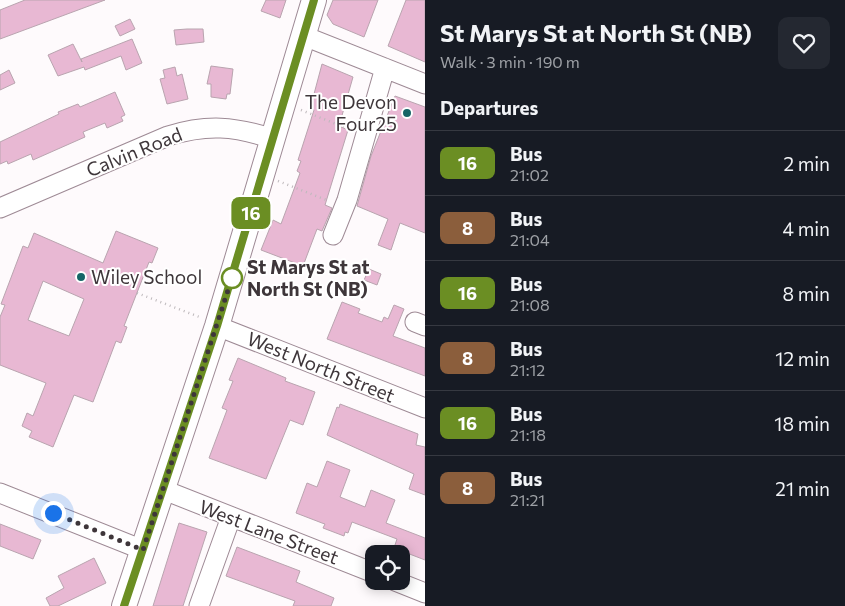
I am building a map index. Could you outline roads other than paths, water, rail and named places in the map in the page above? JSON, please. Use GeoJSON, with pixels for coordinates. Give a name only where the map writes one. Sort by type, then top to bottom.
{"type":"FeatureCollection","features":[{"type":"Feature","properties":{"kind":"main road"},"geometry":{"type":"LineString","coordinates":[[124,606],[164,490],[211,322],[273,139],[314,0]]}},
{"type":"Feature","properties":{"kind":"street"},"geometry":{"type":"LineString","coordinates":[[304,36],[425,84]]}},
{"type":"Feature","properties":{"kind":"street"},"geometry":{"type":"LineString","coordinates":[[334,235],[370,136],[385,68]]}},
{"type":"Feature","properties":{"kind":"street","name":"Calvin Road"},"geometry":{"type":"LineString","coordinates":[[0,208],[168,136],[184,131],[214,126],[273,139]]}},
{"type":"Feature","properties":{"kind":"street","name":"West North Street"},"geometry":{"type":"LineString","coordinates":[[211,322],[425,408]]}},
{"type":"Feature","properties":{"kind":"street","name":"West Lane Street"},"geometry":{"type":"LineString","coordinates":[[164,490],[365,569]]}},
{"type":"Feature","properties":{"kind":"street"},"geometry":{"type":"LineString","coordinates":[[0,493],[143,550]]}},
{"type":"Feature","properties":{"kind":"street"},"geometry":{"type":"LineString","coordinates":[[199,606],[231,517]]}},
{"type":"Feature","properties":{"kind":"street"},"geometry":{"type":"LineString","coordinates":[[410,587],[425,593]]}},
{"type":"Feature","properties":{"kind":"place","name":"The Devon Four25"},"geometry":{"type":"Point","coordinates":[407,113]}},
{"type":"Feature","properties":{"kind":"place","name":"Wiley School"},"geometry":{"type":"Point","coordinates":[81,277]}},
{"type":"Feature","properties":{"kind":"place","name":"St Marys St at North St (NB)"},"geometry":{"type":"Point","coordinates":[232,278]}}]}
